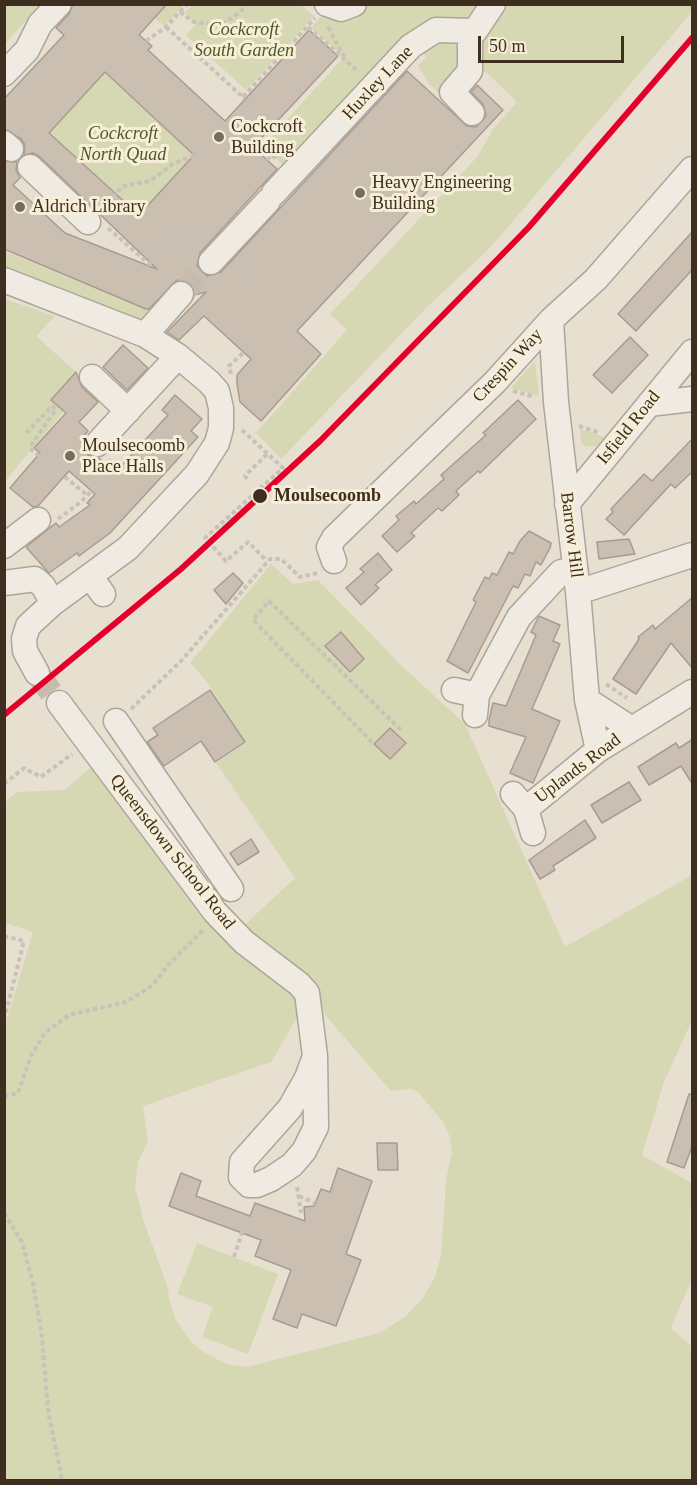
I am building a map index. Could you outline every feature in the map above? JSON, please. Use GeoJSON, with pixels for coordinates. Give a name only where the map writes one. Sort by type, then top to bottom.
{"type":"FeatureCollection","features":[{"type":"Feature","properties":{"kind":"street"},"geometry":{"type":"LineString","coordinates":[[4,74],[27,50],[40,24],[59,4]]}},
{"type":"Feature","properties":{"kind":"street"},"geometry":{"type":"LineString","coordinates":[[324,12],[354,4]]}},
{"type":"Feature","properties":{"kind":"street"},"geometry":{"type":"LineString","coordinates":[[472,113],[452,92],[470,71],[470,36],[493,4]]}},
{"type":"Feature","properties":{"kind":"street","name":"Huxley Lane"},"geometry":{"type":"LineString","coordinates":[[211,262],[411,46],[429,33],[443,29],[475,32]]}},
{"type":"Feature","properties":{"kind":"street"},"geometry":{"type":"LineString","coordinates":[[30,166],[96,220]]}},
{"type":"Feature","properties":{"kind":"street","name":"Crespin Way"},"geometry":{"type":"LineString","coordinates":[[331,566],[329,547],[334,538],[495,382],[551,320],[596,279],[693,169]]}},
{"type":"Feature","properties":{"kind":"street"},"geometry":{"type":"LineString","coordinates":[[4,280],[145,335],[178,356],[217,391],[221,413],[217,442],[197,474],[96,585],[53,603],[32,621],[24,639],[26,655],[37,673]]}},
{"type":"Feature","properties":{"kind":"street"},"geometry":{"type":"LineString","coordinates":[[145,335],[181,294]]}},
{"type":"Feature","properties":{"kind":"street","name":"Barrow Hill"},"geometry":{"type":"LineString","coordinates":[[551,320],[556,402],[567,504],[576,581],[596,696],[598,750]]}},
{"type":"Feature","properties":{"kind":"street"},"geometry":{"type":"LineString","coordinates":[[692,353],[688,367],[693,384]]}},
{"type":"Feature","properties":{"kind":"street","name":"Isfield Road"},"geometry":{"type":"LineString","coordinates":[[567,504],[692,353]]}},
{"type":"Feature","properties":{"kind":"street"},"geometry":{"type":"LineString","coordinates":[[97,444],[178,356]]}},
{"type":"Feature","properties":{"kind":"street"},"geometry":{"type":"LineString","coordinates":[[92,377],[128,411]]}},
{"type":"Feature","properties":{"kind":"street"},"geometry":{"type":"LineString","coordinates":[[649,404],[693,399]]}},
{"type":"Feature","properties":{"kind":"street"},"geometry":{"type":"LineString","coordinates":[[4,546],[38,520]]}},
{"type":"Feature","properties":{"kind":"street"},"geometry":{"type":"LineString","coordinates":[[454,690],[476,705],[498,654],[531,602],[561,572],[576,581],[693,555]]}},
{"type":"Feature","properties":{"kind":"street"},"geometry":{"type":"LineString","coordinates":[[4,583],[35,579],[43,586],[53,603]]}},
{"type":"Feature","properties":{"kind":"street","name":"Uplands Road"},"geometry":{"type":"LineString","coordinates":[[533,833],[520,801],[693,692]]}},
{"type":"Feature","properties":{"kind":"street","name":"Uplands Road"},"geometry":{"type":"LineString","coordinates":[[596,696],[632,729]]}},
{"type":"Feature","properties":{"kind":"street","name":"Queensdown School Road"},"geometry":{"type":"LineString","coordinates":[[59,703],[215,912],[244,942],[304,989],[309,1003],[315,1056],[317,1120],[312,1138],[299,1158],[286,1170],[263,1183],[249,1185],[241,1177],[242,1162],[290,1108],[308,1078],[315,1056]]}},
{"type":"Feature","properties":{"kind":"street"},"geometry":{"type":"LineString","coordinates":[[116,721],[231,889]]}},
{"type":"Feature","properties":{"kind":"path"},"geometry":{"type":"LineString","coordinates":[[146,41],[166,27],[187,4]]}},
{"type":"Feature","properties":{"kind":"path"},"geometry":{"type":"LineString","coordinates":[[180,12],[194,22],[216,25],[231,20],[246,7]]}},
{"type":"Feature","properties":{"kind":"path"},"geometry":{"type":"LineString","coordinates":[[166,27],[244,98],[324,12],[344,57]]}},
{"type":"Feature","properties":{"kind":"path"},"geometry":{"type":"LineString","coordinates":[[308,27],[344,57],[374,87]]}},
{"type":"Feature","properties":{"kind":"path"},"geometry":{"type":"LineString","coordinates":[[181,231],[149,264],[96,220],[123,186],[150,181],[173,164],[194,155]]}},
{"type":"Feature","properties":{"kind":"path"},"geometry":{"type":"LineString","coordinates":[[505,388],[542,399]]}},
{"type":"Feature","properties":{"kind":"path"},"geometry":{"type":"LineString","coordinates":[[26,433],[52,406],[56,410],[32,444],[34,446],[32,450],[87,495]]}},
{"type":"Feature","properties":{"kind":"path"},"geometry":{"type":"LineString","coordinates":[[577,435],[576,425],[621,438]]}},
{"type":"Feature","properties":{"kind":"path"},"geometry":{"type":"LineString","coordinates":[[38,520],[44,528],[87,495],[115,466],[95,448],[97,444]]}},
{"type":"Feature","properties":{"kind":"path"},"geometry":{"type":"LineString","coordinates":[[259,444],[283,468],[205,538],[226,561],[248,542],[267,561]]}},
{"type":"Feature","properties":{"kind":"path"},"geometry":{"type":"LineString","coordinates":[[247,479],[245,476],[268,453]]}},
{"type":"Feature","properties":{"kind":"path"},"geometry":{"type":"LineString","coordinates":[[116,721],[182,660],[229,609],[272,557],[278,557],[300,577],[331,566]]}},
{"type":"Feature","properties":{"kind":"path"},"geometry":{"type":"LineString","coordinates":[[372,742],[253,620],[268,602],[402,731]]}},
{"type":"Feature","properties":{"kind":"path"},"geometry":{"type":"LineString","coordinates":[[596,696],[603,681],[635,703]]}},
{"type":"Feature","properties":{"kind":"path"},"geometry":{"type":"LineString","coordinates":[[4,784],[24,768],[41,777],[87,742]]}},
{"type":"Feature","properties":{"kind":"path"},"geometry":{"type":"LineString","coordinates":[[4,1096],[18,1093],[31,1056],[45,1033],[69,1015],[126,1002],[153,985],[168,965],[202,932],[215,912]]}},
{"type":"Feature","properties":{"kind":"path"},"geometry":{"type":"LineString","coordinates":[[4,936],[24,941],[4,1020]]}},
{"type":"Feature","properties":{"kind":"path"},"geometry":{"type":"LineString","coordinates":[[296,1181],[301,1213]]}},
{"type":"Feature","properties":{"kind":"path"},"geometry":{"type":"LineString","coordinates":[[299,1196],[315,1203]]}},
{"type":"Feature","properties":{"kind":"path"},"geometry":{"type":"LineString","coordinates":[[4,1213],[22,1242],[33,1283],[42,1337],[48,1410],[62,1480]]}},
{"type":"Feature","properties":{"kind":"path"},"geometry":{"type":"LineString","coordinates":[[234,1257],[246,1220]]}},
{"type":"Feature","properties":{"kind":"green space"},"geometry":{"type":"Polygon","coordinates":[[[4,5],[40,5],[5,44],[4,44],[4,5]]]}},
{"type":"Feature","properties":{"kind":"green space"},"geometry":{"type":"Polygon","coordinates":[[[167,5],[184,5],[164,26],[154,18],[167,5]]]}},
{"type":"Feature","properties":{"kind":"green space","name":"Cockcroft South Garden"},"geometry":{"type":"Polygon","coordinates":[[[192,5],[301,5],[314,16],[246,90],[186,35],[196,24],[185,13],[192,5]]]}},
{"type":"Feature","properties":{"kind":"green space"},"geometry":{"type":"Polygon","coordinates":[[[331,5],[493,5],[484,17],[448,29],[288,170],[263,146],[344,57],[311,28],[331,5]]]}},
{"type":"Feature","properties":{"kind":"green space"},"geometry":{"type":"Polygon","coordinates":[[[497,5],[692,5],[692,12],[490,248],[425,309],[281,459],[256,433],[347,330],[330,314],[478,156],[493,129],[517,102],[487,73],[476,67],[474,47],[497,5]]]}},
{"type":"Feature","properties":{"kind":"green space"},"geometry":{"type":"Polygon","coordinates":[[[470,36],[446,99],[429,84],[418,66],[426,57],[417,47],[470,36]]]}},
{"type":"Feature","properties":{"kind":"green space","name":"Cockcroft North Quad"},"geometry":{"type":"Polygon","coordinates":[[[105,72],[194,155],[139,215],[49,133],[105,72]]]}},
{"type":"Feature","properties":{"kind":"green space"},"geometry":{"type":"Polygon","coordinates":[[[4,251],[142,308],[155,308],[146,320],[138,321],[12,272],[5,268],[4,251]]]}},
{"type":"Feature","properties":{"kind":"green space"},"geometry":{"type":"Polygon","coordinates":[[[5,299],[55,316],[36,336],[76,372],[51,400],[64,411],[5,481],[5,299]]]}},
{"type":"Feature","properties":{"kind":"green space"},"geometry":{"type":"Polygon","coordinates":[[[535,361],[539,396],[511,388],[535,361]]]}},
{"type":"Feature","properties":{"kind":"green space"},"geometry":{"type":"Polygon","coordinates":[[[580,429],[608,438],[601,445],[586,447],[581,443],[580,429]]]}},
{"type":"Feature","properties":{"kind":"green space"},"geometry":{"type":"Polygon","coordinates":[[[271,564],[293,584],[318,580],[403,667],[465,724],[565,947],[692,875],[692,1020],[664,1082],[642,1155],[692,1183],[690,1223],[692,1279],[671,1328],[692,1347],[692,1480],[5,1480],[5,1026],[33,932],[5,923],[5,802],[17,792],[65,790],[95,763],[227,941],[295,878],[216,763],[245,743],[208,683],[190,663],[271,564]],[[313,1001],[304,1006],[271,1062],[143,1106],[148,1141],[138,1162],[135,1187],[144,1222],[168,1288],[175,1318],[191,1342],[202,1351],[226,1364],[247,1367],[379,1333],[405,1317],[423,1298],[434,1279],[441,1256],[446,1180],[452,1152],[450,1137],[443,1122],[418,1092],[411,1089],[391,1091],[313,1001]]]}},
{"type":"Feature","properties":{"kind":"green space"},"geometry":{"type":"Polygon","coordinates":[[[197,1243],[278,1274],[248,1354],[202,1337],[213,1307],[177,1294],[197,1243]]]}},
{"type":"Feature","properties":{"kind":"building"},"geometry":{"type":"Polygon","coordinates":[[[73,4],[167,4],[139,35],[152,46],[148,50],[225,121],[309,30],[338,56],[253,147],[277,169],[200,253],[197,266],[207,276],[221,272],[407,71],[467,126],[476,127],[486,116],[483,104],[471,92],[477,85],[503,110],[297,331],[321,354],[261,421],[240,402],[237,384],[237,375],[251,359],[204,316],[179,340],[167,332],[206,292],[195,295],[190,283],[177,280],[149,309],[146,309],[4,249],[4,161],[17,162],[16,170],[20,178],[13,185],[65,233],[157,269],[40,157],[33,153],[24,155],[25,145],[21,139],[4,129],[4,99],[64,35],[56,28],[69,14],[73,4]],[[105,72],[49,133],[139,215],[194,155],[105,72]]]}},
{"type":"Feature","properties":{"kind":"building"},"geometry":{"type":"Polygon","coordinates":[[[693,231],[693,269],[636,331],[618,314],[693,231]]]}},
{"type":"Feature","properties":{"kind":"building"},"geometry":{"type":"Polygon","coordinates":[[[630,337],[648,355],[612,393],[593,375],[630,337]]]}},
{"type":"Feature","properties":{"kind":"building"},"geometry":{"type":"Polygon","coordinates":[[[123,345],[148,368],[127,390],[103,367],[123,345]]]}},
{"type":"Feature","properties":{"kind":"building","name":"Moulsecoomb Place Halls"},"geometry":{"type":"Polygon","coordinates":[[[76,372],[82,387],[98,402],[79,422],[88,431],[80,440],[88,455],[99,458],[115,473],[168,415],[162,410],[175,395],[202,419],[191,431],[198,437],[110,533],[79,556],[77,553],[49,573],[26,547],[56,523],[59,527],[90,505],[87,503],[95,494],[69,471],[38,506],[33,507],[10,488],[40,453],[34,448],[66,413],[51,400],[76,372]]]}},
{"type":"Feature","properties":{"kind":"building"},"geometry":{"type":"Polygon","coordinates":[[[518,400],[536,419],[480,473],[478,471],[456,491],[459,495],[442,511],[438,508],[411,533],[415,536],[397,552],[382,536],[399,520],[396,516],[414,501],[416,504],[444,479],[441,475],[486,435],[483,433],[518,400]]]}},
{"type":"Feature","properties":{"kind":"building"},"geometry":{"type":"Polygon","coordinates":[[[693,438],[693,471],[675,488],[671,484],[624,535],[606,519],[613,512],[611,509],[644,474],[652,481],[693,438]]]}},
{"type":"Feature","properties":{"kind":"building"},"geometry":{"type":"Polygon","coordinates":[[[529,531],[551,543],[550,548],[541,565],[536,562],[530,576],[525,574],[518,588],[513,586],[468,673],[447,661],[476,602],[473,600],[485,577],[489,579],[492,573],[497,575],[509,552],[513,554],[529,531]]]}},
{"type":"Feature","properties":{"kind":"building"},"geometry":{"type":"Polygon","coordinates":[[[629,539],[635,554],[599,559],[597,542],[629,539]]]}},
{"type":"Feature","properties":{"kind":"building"},"geometry":{"type":"Polygon","coordinates":[[[378,553],[392,570],[375,585],[379,588],[361,605],[346,588],[364,572],[360,569],[378,553]]]}},
{"type":"Feature","properties":{"kind":"building"},"geometry":{"type":"Polygon","coordinates":[[[233,573],[243,583],[226,604],[214,590],[233,573]]]}},
{"type":"Feature","properties":{"kind":"building"},"geometry":{"type":"Polygon","coordinates":[[[693,597],[693,669],[671,643],[636,694],[613,679],[639,639],[638,637],[653,625],[655,629],[693,597]]]}},
{"type":"Feature","properties":{"kind":"building"},"geometry":{"type":"Polygon","coordinates":[[[539,616],[560,625],[553,641],[560,644],[532,709],[560,721],[533,783],[510,773],[526,737],[489,726],[489,720],[493,703],[506,706],[536,635],[531,632],[539,616]]]}},
{"type":"Feature","properties":{"kind":"building"},"geometry":{"type":"Polygon","coordinates":[[[341,632],[364,659],[350,672],[325,646],[341,632]]]}},
{"type":"Feature","properties":{"kind":"building"},"geometry":{"type":"Polygon","coordinates":[[[210,690],[245,742],[215,762],[201,741],[164,766],[147,742],[158,735],[153,728],[210,690]]]}},
{"type":"Feature","properties":{"kind":"building"},"geometry":{"type":"Polygon","coordinates":[[[390,728],[406,743],[390,759],[374,744],[390,728]]]}},
{"type":"Feature","properties":{"kind":"building"},"geometry":{"type":"Polygon","coordinates":[[[693,739],[693,785],[681,766],[649,785],[638,767],[676,743],[679,748],[693,739]]]}},
{"type":"Feature","properties":{"kind":"building"},"geometry":{"type":"Polygon","coordinates":[[[629,782],[641,800],[602,823],[591,805],[629,782]]]}},
{"type":"Feature","properties":{"kind":"building"},"geometry":{"type":"Polygon","coordinates":[[[585,820],[596,838],[553,866],[555,870],[540,879],[529,860],[585,820]]]}},
{"type":"Feature","properties":{"kind":"building"},"geometry":{"type":"Polygon","coordinates":[[[251,839],[259,852],[238,865],[230,853],[251,839]]]}},
{"type":"Feature","properties":{"kind":"building"},"geometry":{"type":"Polygon","coordinates":[[[689,1094],[693,1094],[693,1144],[684,1168],[667,1162],[689,1094]]]}},
{"type":"Feature","properties":{"kind":"building"},"geometry":{"type":"Polygon","coordinates":[[[377,1143],[397,1143],[398,1170],[378,1170],[377,1143]]]}},
{"type":"Feature","properties":{"kind":"building"},"geometry":{"type":"Polygon","coordinates":[[[338,1168],[372,1181],[346,1254],[361,1260],[336,1326],[302,1314],[297,1328],[273,1319],[291,1270],[255,1256],[261,1240],[169,1206],[181,1173],[201,1181],[196,1196],[250,1216],[255,1203],[305,1221],[304,1207],[314,1206],[321,1189],[330,1192],[338,1168]]]}},
{"type":"Feature","properties":{"kind":"tunnel"},"geometry":{"type":"LineString","coordinates":[[181,294],[211,262]]}},
{"type":"Feature","properties":{"kind":"tunnel"},"geometry":{"type":"LineString","coordinates":[[37,673],[59,703]]}},
{"type":"Feature","properties":{"kind":"transit line"},"geometry":{"type":"LineString","coordinates":[[4,715],[181,569],[320,441],[529,227],[692,38]]}},
{"type":"Feature","properties":{"kind":"place","name":"Cockcroft Building"},"geometry":{"type":"Point","coordinates":[219,137]}},
{"type":"Feature","properties":{"kind":"place","name":"Heavy Engineering Building"},"geometry":{"type":"Point","coordinates":[360,193]}},
{"type":"Feature","properties":{"kind":"place","name":"Aldrich Library"},"geometry":{"type":"Point","coordinates":[20,207]}},
{"type":"Feature","properties":{"kind":"place","name":"Moulsecoomb Place Halls"},"geometry":{"type":"Point","coordinates":[70,456]}},
{"type":"Feature","properties":{"kind":"place","name":"Moulsecoomb"},"geometry":{"type":"Point","coordinates":[260,496]}}]}
